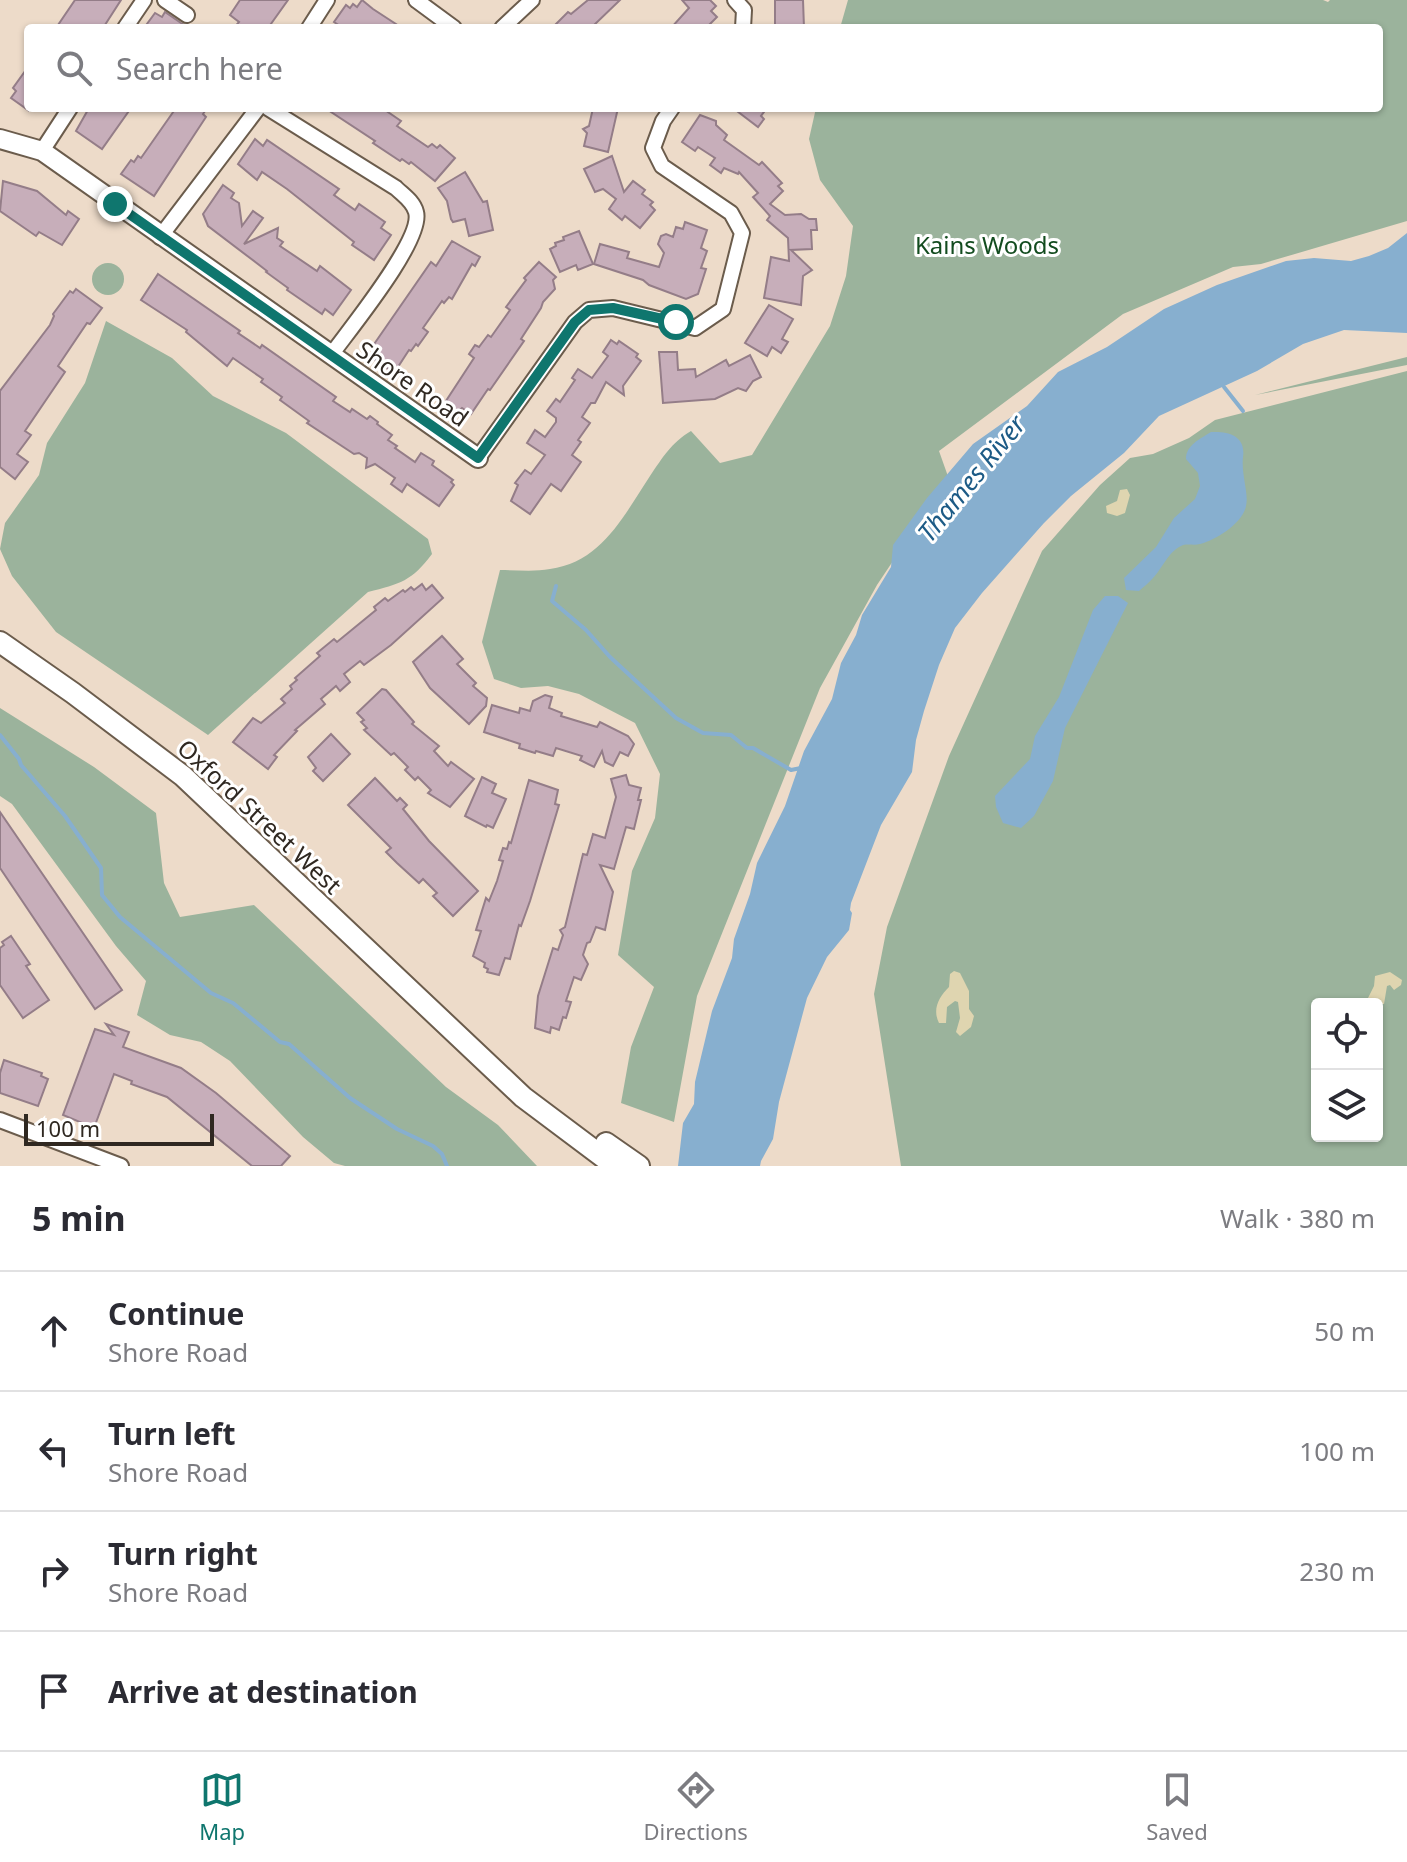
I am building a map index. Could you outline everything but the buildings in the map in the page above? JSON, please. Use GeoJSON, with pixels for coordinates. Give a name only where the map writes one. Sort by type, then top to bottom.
{"type":"FeatureCollection","features":[{"type":"Feature","properties":{"kind":"main road","name":"Oxford Street West"},"geometry":{"type":"LineString","coordinates":[[0,642],[183,776],[469,1046],[575,1129],[615,1166]]}},
{"type":"Feature","properties":{"kind":"main road","name":"Oxford Street West"},"geometry":{"type":"LineString","coordinates":[[575,1129],[639,1166]]}},
{"type":"Feature","properties":{"kind":"street"},"geometry":{"type":"LineString","coordinates":[[128,24],[144,0]]}},
{"type":"Feature","properties":{"kind":"street"},"geometry":{"type":"LineString","coordinates":[[165,0],[187,15]]}},
{"type":"Feature","properties":{"kind":"street"},"geometry":{"type":"LineString","coordinates":[[312,24],[327,0]]}},
{"type":"Feature","properties":{"kind":"street"},"geometry":{"type":"LineString","coordinates":[[416,0],[449,24]]}},
{"type":"Feature","properties":{"kind":"street"},"geometry":{"type":"LineString","coordinates":[[506,24],[532,0]]}},
{"type":"Feature","properties":{"kind":"street"},"geometry":{"type":"LineString","coordinates":[[735,0],[744,10],[743,24]]}},
{"type":"Feature","properties":{"kind":"street"},"geometry":{"type":"LineString","coordinates":[[42,151],[67,112]]}},
{"type":"Feature","properties":{"kind":"street"},"geometry":{"type":"LineString","coordinates":[[160,237],[255,112]]}},
{"type":"Feature","properties":{"kind":"street"},"geometry":{"type":"LineString","coordinates":[[274,112],[396,188],[411,202],[417,213],[409,246],[331,355]]}},
{"type":"Feature","properties":{"kind":"street","name":"Shore Road"},"geometry":{"type":"LineString","coordinates":[[0,139],[42,151],[478,458],[575,322],[589,310],[613,308],[695,328],[723,309],[742,233],[731,213],[662,166],[653,148],[669,112]]}},
{"type":"Feature","properties":{"kind":"street"},"geometry":{"type":"LineString","coordinates":[[0,1120],[121,1166]]}},
{"type":"Feature","properties":{"kind":"green space","name":"Kains Woods"},"geometry":{"type":"Polygon","coordinates":[[[848,0],[1407,0],[1407,221],[1261,264],[1233,267],[1123,314],[939,451],[950,482],[937,495],[877,585],[820,688],[697,996],[674,1122],[621,1103],[631,1047],[654,987],[618,955],[632,871],[655,818],[660,774],[635,723],[579,694],[548,686],[521,688],[494,679],[482,642],[500,570],[531,571],[568,565],[598,547],[621,521],[663,457],[691,431],[720,463],[752,455],[830,326],[846,276],[853,226],[820,180],[809,139],[815,112],[1383,112],[1383,24],[841,24],[848,0]]]}},
{"type":"Feature","properties":{"kind":"green space"},"geometry":{"type":"Polygon","coordinates":[[[108,263],[119,268],[124,279],[119,290],[108,295],[97,290],[92,279],[97,268],[108,263]]]}},
{"type":"Feature","properties":{"kind":"green space"},"geometry":{"type":"Polygon","coordinates":[[[106,321],[172,358],[213,396],[286,433],[428,539],[432,554],[404,580],[368,592],[208,735],[56,632],[12,576],[0,549],[5,523],[39,475],[47,443],[85,383],[106,321]]]}},
{"type":"Feature","properties":{"kind":"green space"},"geometry":{"type":"Polygon","coordinates":[[[1407,357],[1407,365],[1255,395],[1407,357]]]}},
{"type":"Feature","properties":{"kind":"green space"},"geometry":{"type":"Polygon","coordinates":[[[1407,371],[1407,1166],[901,1166],[874,994],[887,927],[949,756],[1042,551],[1100,485],[1130,458],[1153,454],[1189,438],[1215,420],[1407,371]]]}},
{"type":"Feature","properties":{"kind":"green space"},"geometry":{"type":"Polygon","coordinates":[[[0,708],[94,767],[156,813],[164,883],[180,917],[254,905],[446,1087],[498,1125],[537,1166],[345,1166],[334,1163],[303,1137],[230,1061],[201,1042],[170,1035],[137,1015],[146,981],[116,946],[12,804],[0,796],[0,708]]]}},
{"type":"Feature","properties":{"kind":"sand"},"geometry":{"type":"Polygon","coordinates":[[[1127,489],[1130,495],[1125,513],[1117,516],[1107,513],[1106,506],[1117,501],[1120,490],[1127,489]]]}},
{"type":"Feature","properties":{"kind":"sand"},"geometry":{"type":"Polygon","coordinates":[[[954,971],[960,973],[969,991],[969,1009],[974,1016],[971,1027],[960,1036],[956,1032],[960,1018],[958,1002],[947,1007],[946,1023],[939,1023],[936,1013],[940,999],[949,987],[950,974],[954,971]]]}},
{"type":"Feature","properties":{"kind":"sand"},"geometry":{"type":"Polygon","coordinates":[[[1390,972],[1402,980],[1394,990],[1387,986],[1384,1004],[1383,998],[1368,998],[1375,976],[1390,972]]]}},
{"type":"Feature","properties":{"kind":"water","name":"Thames River"},"geometry":{"type":"Polygon","coordinates":[[[1407,233],[1407,333],[1344,330],[1303,344],[1257,371],[1159,416],[1124,453],[1071,496],[1044,523],[982,593],[955,628],[939,665],[916,740],[912,772],[881,825],[851,903],[849,930],[827,957],[807,998],[779,1102],[773,1139],[760,1166],[678,1166],[683,1123],[694,1104],[695,1082],[712,1011],[732,958],[734,939],[757,863],[785,806],[804,751],[832,699],[841,663],[856,635],[862,615],[891,567],[893,545],[927,498],[973,444],[1027,406],[1058,372],[1107,347],[1164,309],[1217,285],[1286,261],[1314,258],[1351,261],[1369,256],[1388,248],[1407,233]]]}},
{"type":"Feature","properties":{"kind":"water"},"geometry":{"type":"Polygon","coordinates":[[[1211,432],[1230,434],[1242,444],[1247,496],[1244,512],[1228,530],[1214,539],[1176,549],[1139,591],[1126,590],[1124,578],[1156,547],[1174,518],[1195,499],[1200,486],[1198,473],[1186,459],[1187,454],[1194,443],[1211,432]]]}},
{"type":"Feature","properties":{"kind":"water"},"geometry":{"type":"Polygon","coordinates":[[[1105,596],[1118,596],[1128,603],[1065,728],[1053,781],[1034,816],[1021,828],[1003,823],[995,796],[1030,759],[1035,736],[1059,697],[1093,610],[1105,596]]]}},
{"type":"Feature","properties":{"kind":"waterway"},"geometry":{"type":"LineString","coordinates":[[1224,387],[1243,411]]}},
{"type":"Feature","properties":{"kind":"waterway"},"geometry":{"type":"LineString","coordinates":[[556,586],[552,601],[676,718],[703,733],[731,735],[747,748],[753,748],[791,770],[801,768]]}},
{"type":"Feature","properties":{"kind":"waterway"},"geometry":{"type":"LineString","coordinates":[[0,735],[65,816],[101,868],[102,895],[120,917],[211,993],[233,1003],[280,1042],[289,1044],[350,1098],[397,1129],[433,1146],[442,1154],[447,1166]]}},
{"type":"Feature","properties":{"kind":"route"},"geometry":{"type":"LineString","coordinates":[[115,204],[478,458],[575,322],[589,310],[613,308],[676,322]]}}]}
